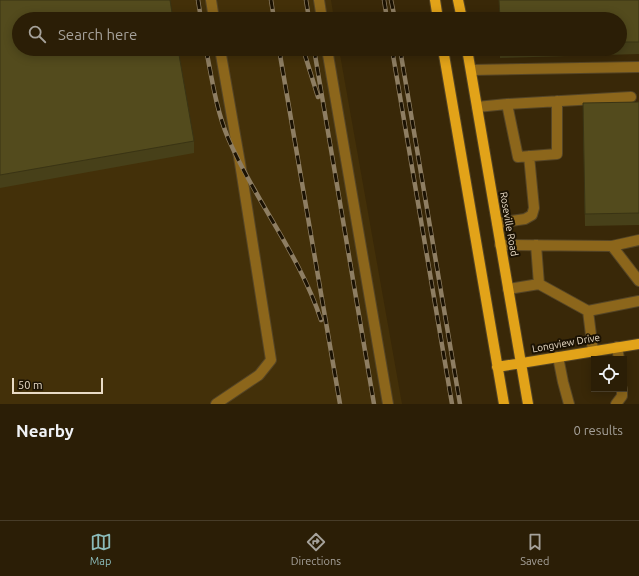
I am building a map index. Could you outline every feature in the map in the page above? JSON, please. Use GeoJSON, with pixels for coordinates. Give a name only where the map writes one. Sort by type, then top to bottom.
{"type":"FeatureCollection","features":[{"type":"Feature","properties":{"kind":"main road"},"geometry":{"type":"LineString","coordinates":[[435,0],[437,12]]}},
{"type":"Feature","properties":{"kind":"main road"},"geometry":{"type":"LineString","coordinates":[[458,0],[461,12]]}},
{"type":"Feature","properties":{"kind":"main road"},"geometry":{"type":"LineString","coordinates":[[444,56],[504,404]]}},
{"type":"Feature","properties":{"kind":"main road","name":"Roseville Road"},"geometry":{"type":"LineString","coordinates":[[468,56],[528,404]]}},
{"type":"Feature","properties":{"kind":"main road","name":"Longview Drive"},"geometry":{"type":"LineString","coordinates":[[497,367],[639,344]]}},
{"type":"Feature","properties":{"kind":"lane"},"geometry":{"type":"LineString","coordinates":[[211,0],[213,12]]}},
{"type":"Feature","properties":{"kind":"lane"},"geometry":{"type":"LineString","coordinates":[[319,0],[321,12]]}},
{"type":"Feature","properties":{"kind":"lane"},"geometry":{"type":"LineString","coordinates":[[216,404],[260,374],[271,360],[240,163],[221,56]]}},
{"type":"Feature","properties":{"kind":"lane"},"geometry":{"type":"LineString","coordinates":[[328,56],[388,404]]}},
{"type":"Feature","properties":{"kind":"lane"},"geometry":{"type":"LineString","coordinates":[[470,70],[639,67]]}},
{"type":"Feature","properties":{"kind":"lane"},"geometry":{"type":"LineString","coordinates":[[478,107],[632,97]]}},
{"type":"Feature","properties":{"kind":"lane"},"geometry":{"type":"LineString","coordinates":[[507,104],[518,157],[557,154],[557,101]]}},
{"type":"Feature","properties":{"kind":"lane"},"geometry":{"type":"LineString","coordinates":[[497,223],[525,219],[532,215],[534,208],[529,156]]}},
{"type":"Feature","properties":{"kind":"lane"},"geometry":{"type":"LineString","coordinates":[[500,245],[612,246],[639,240]]}},
{"type":"Feature","properties":{"kind":"lane"},"geometry":{"type":"LineString","coordinates":[[536,245],[539,284]]}},
{"type":"Feature","properties":{"kind":"lane"},"geometry":{"type":"LineString","coordinates":[[612,246],[639,281]]}},
{"type":"Feature","properties":{"kind":"lane"},"geometry":{"type":"LineString","coordinates":[[508,289],[539,284],[588,311],[639,301]]}},
{"type":"Feature","properties":{"kind":"lane"},"geometry":{"type":"LineString","coordinates":[[588,311],[593,351]]}},
{"type":"Feature","properties":{"kind":"lane"},"geometry":{"type":"LineString","coordinates":[[617,347],[618,356]]}},
{"type":"Feature","properties":{"kind":"lane"},"geometry":{"type":"LineString","coordinates":[[558,357],[569,404]]}},
{"type":"Feature","properties":{"kind":"lane"},"geometry":{"type":"LineString","coordinates":[[616,404],[622,396],[622,392]]}},
{"type":"Feature","properties":{"kind":"shaded area"},"geometry":{"type":"Polygon","coordinates":[[[0,0],[331,0],[333,12],[12,12],[12,56],[340,56],[402,404],[0,404],[0,0]]]}},
{"type":"Feature","properties":{"kind":"building"},"geometry":{"type":"Polygon","coordinates":[[[0,0],[170,0],[172,12],[12,12],[12,56],[179,56],[194,141],[0,175],[0,0]]]}},
{"type":"Feature","properties":{"kind":"building"},"geometry":{"type":"Polygon","coordinates":[[[499,0],[639,0],[639,42],[627,42],[627,12],[500,12],[499,0]]]}},
{"type":"Feature","properties":{"kind":"building"},"geometry":{"type":"Polygon","coordinates":[[[639,102],[639,213],[585,214],[583,103],[639,102]]]}},
{"type":"Feature","properties":{"kind":"railway"},"geometry":{"type":"LineString","coordinates":[[198,0],[200,12]]}},
{"type":"Feature","properties":{"kind":"railway"},"geometry":{"type":"LineString","coordinates":[[271,0],[273,12]]}},
{"type":"Feature","properties":{"kind":"railway"},"geometry":{"type":"LineString","coordinates":[[306,0],[308,12]]}},
{"type":"Feature","properties":{"kind":"railway"},"geometry":{"type":"LineString","coordinates":[[384,0],[386,12]]}},
{"type":"Feature","properties":{"kind":"railway"},"geometry":{"type":"LineString","coordinates":[[391,0],[394,12]]}},
{"type":"Feature","properties":{"kind":"railway"},"geometry":{"type":"LineString","coordinates":[[207,56],[217,105],[228,138],[251,184],[301,273],[321,320]]}},
{"type":"Feature","properties":{"kind":"railway"},"geometry":{"type":"LineString","coordinates":[[280,56],[340,404]]}},
{"type":"Feature","properties":{"kind":"railway"},"geometry":{"type":"LineString","coordinates":[[305,56],[318,97]]}},
{"type":"Feature","properties":{"kind":"railway"},"geometry":{"type":"LineString","coordinates":[[315,56],[374,404]]}},
{"type":"Feature","properties":{"kind":"railway"},"geometry":{"type":"LineString","coordinates":[[393,56],[452,404]]}},
{"type":"Feature","properties":{"kind":"railway"},"geometry":{"type":"LineString","coordinates":[[401,56],[460,404]]}}]}
